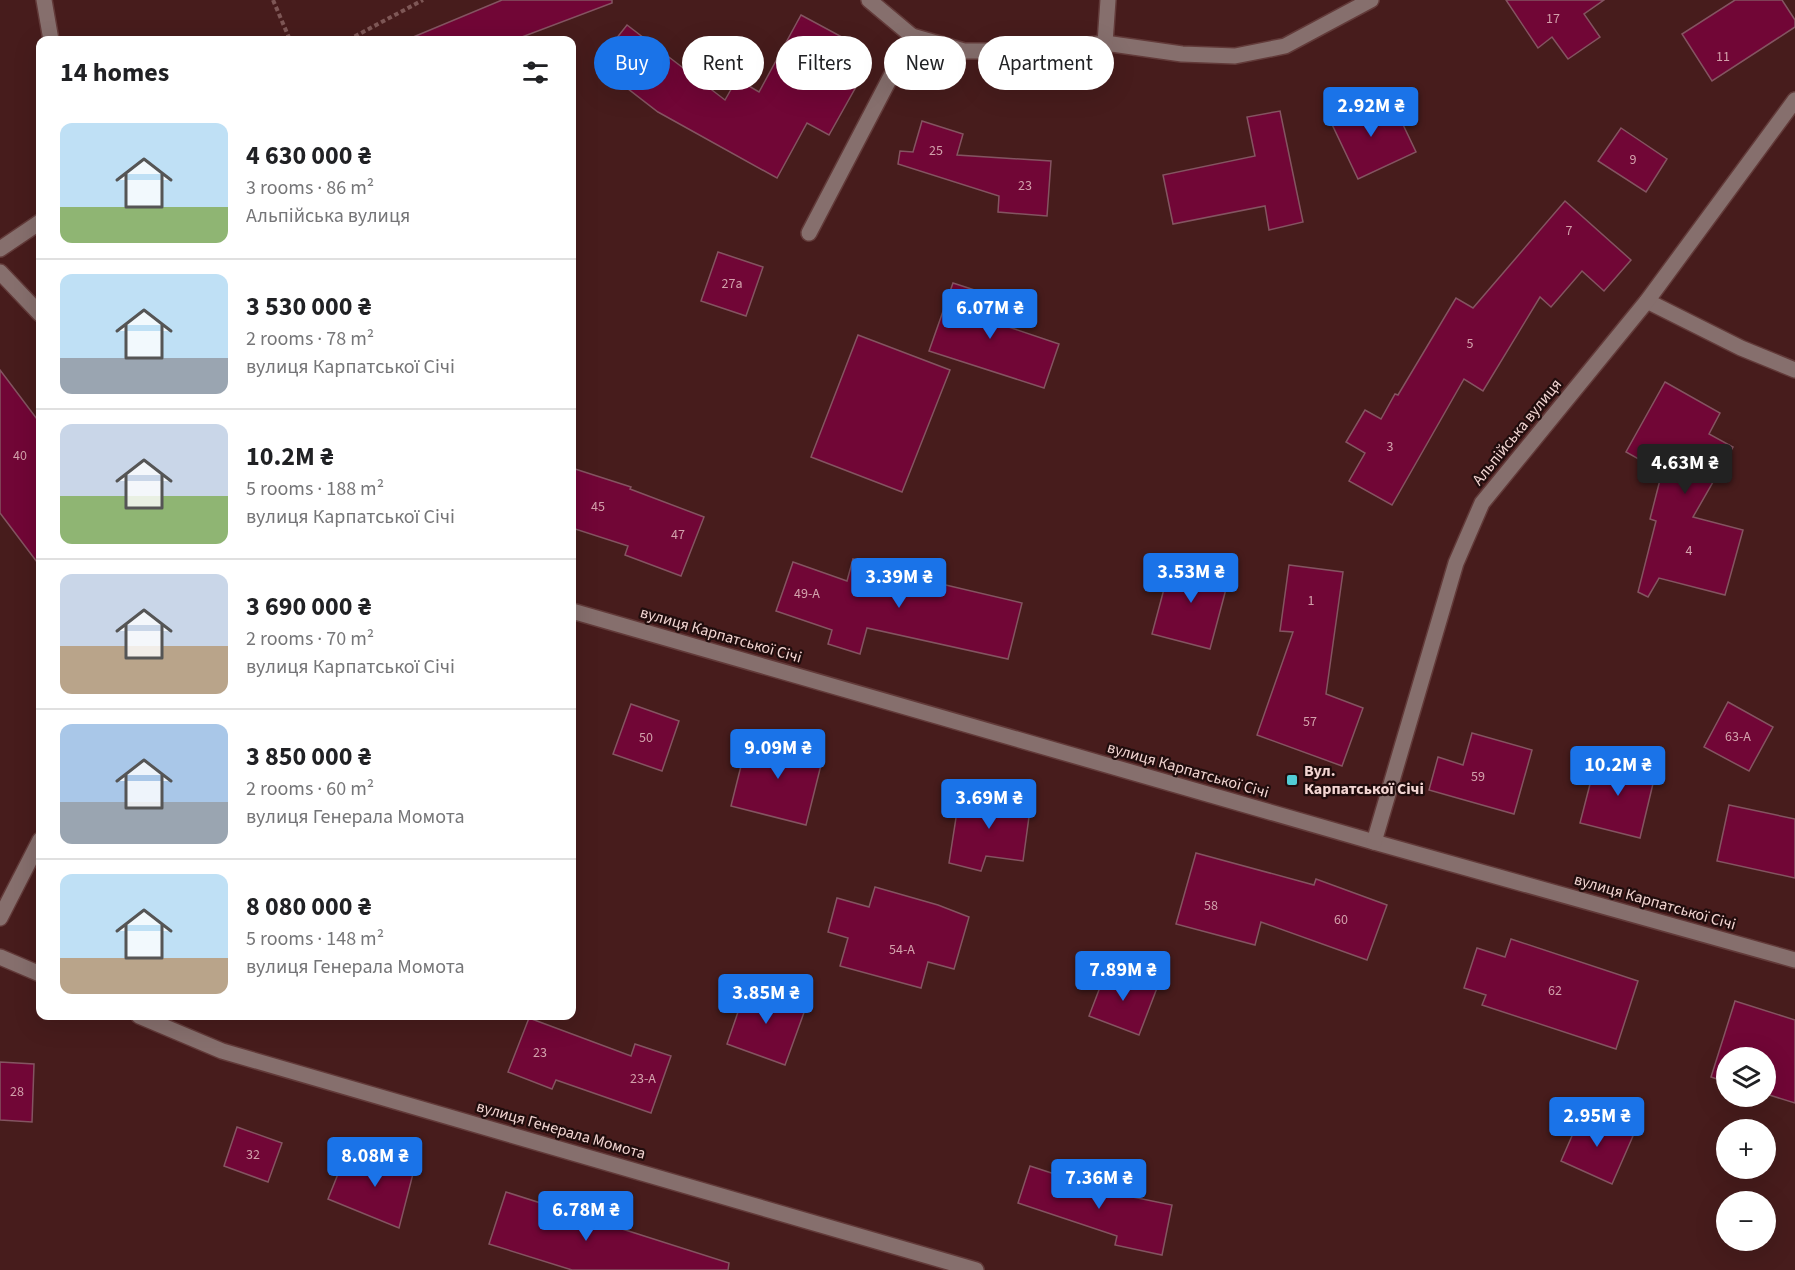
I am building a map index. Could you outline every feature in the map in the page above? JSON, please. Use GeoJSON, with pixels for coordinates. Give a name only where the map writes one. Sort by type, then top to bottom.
{"type":"FeatureCollection","features":[{"type":"Feature","properties":{"kind":"street"},"geometry":{"type":"LineString","coordinates":[[44,0],[50,36]]}},
{"type":"Feature","properties":{"kind":"street"},"geometry":{"type":"LineString","coordinates":[[869,0],[912,36]]}},
{"type":"Feature","properties":{"kind":"street"},"geometry":{"type":"LineString","coordinates":[[1105,36],[1108,0]]}},
{"type":"Feature","properties":{"kind":"street"},"geometry":{"type":"LineString","coordinates":[[1114,44],[1182,54],[1235,56],[1285,46],[1371,0]]}},
{"type":"Feature","properties":{"kind":"street"},"geometry":{"type":"LineString","coordinates":[[809,233],[884,90]]}},
{"type":"Feature","properties":{"kind":"street","name":"Альпійська вулиця"},"geometry":{"type":"LineString","coordinates":[[1374,842],[1456,563],[1482,503],[1647,301],[1795,100]]}},
{"type":"Feature","properties":{"kind":"street"},"geometry":{"type":"LineString","coordinates":[[0,249],[36,225]]}},
{"type":"Feature","properties":{"kind":"street"},"geometry":{"type":"LineString","coordinates":[[0,272],[36,310]]}},
{"type":"Feature","properties":{"kind":"street"},"geometry":{"type":"LineString","coordinates":[[1647,301],[1741,348],[1795,370]]}},
{"type":"Feature","properties":{"kind":"street","name":"вулиця Карпатської Січі"},"geometry":{"type":"LineString","coordinates":[[576,612],[1374,842],[1795,960]]}},
{"type":"Feature","properties":{"kind":"street"},"geometry":{"type":"LineString","coordinates":[[0,918],[36,848]]}},
{"type":"Feature","properties":{"kind":"street"},"geometry":{"type":"LineString","coordinates":[[0,957],[36,972]]}},
{"type":"Feature","properties":{"kind":"street","name":"вулиця Генерала Момота"},"geometry":{"type":"LineString","coordinates":[[148,1020],[222,1051],[976,1270]]}},
{"type":"Feature","properties":{"kind":"path"},"geometry":{"type":"LineString","coordinates":[[273,0],[288,36]]}},
{"type":"Feature","properties":{"kind":"path"},"geometry":{"type":"LineString","coordinates":[[356,36],[423,0]]}},
{"type":"Feature","properties":{"kind":"building"},"geometry":{"type":"Polygon","coordinates":[[[502,0],[612,0],[612,3],[525,36],[416,36],[502,0]]]}},
{"type":"Feature","properties":{"kind":"building"},"geometry":{"type":"Polygon","coordinates":[[[1506,0],[1604,0],[1584,14],[1600,37],[1568,59],[1552,37],[1538,48],[1506,0]]]}},
{"type":"Feature","properties":{"kind":"building"},"geometry":{"type":"Polygon","coordinates":[[[1735,0],[1782,0],[1795,20],[1795,27],[1712,81],[1682,34],[1735,0]]]}},
{"type":"Feature","properties":{"kind":"building"},"geometry":{"type":"Polygon","coordinates":[[[801,15],[840,36],[790,36],[801,15]]]}},
{"type":"Feature","properties":{"kind":"building"},"geometry":{"type":"Polygon","coordinates":[[[627,25],[641,36],[618,36],[627,25]]]}},
{"type":"Feature","properties":{"kind":"building"},"geometry":{"type":"Polygon","coordinates":[[[670,58],[682,67],[682,90],[712,90],[725,100],[731,90],[759,92],[764,90],[764,83],[776,61],[776,90],[854,90],[829,135],[807,123],[777,178],[658,112],[630,90],[670,90],[670,58]]]}},
{"type":"Feature","properties":{"kind":"building"},"geometry":{"type":"Polygon","coordinates":[[[1374,98],[1384,119],[1397,112],[1416,152],[1358,179],[1329,118],[1374,98]]]}},
{"type":"Feature","properties":{"kind":"building"},"geometry":{"type":"Polygon","coordinates":[[[1280,111],[1303,222],[1269,230],[1265,206],[1173,224],[1163,175],[1255,156],[1247,117],[1280,111]]]}},
{"type":"Feature","properties":{"kind":"building"},"geometry":{"type":"Polygon","coordinates":[[[922,121],[963,134],[957,155],[1051,161],[1047,216],[998,212],[999,196],[898,164],[900,151],[913,152],[922,121]]]}},
{"type":"Feature","properties":{"kind":"building"},"geometry":{"type":"Polygon","coordinates":[[[1621,128],[1667,159],[1646,192],[1598,161],[1621,128]]]}},
{"type":"Feature","properties":{"kind":"building"},"geometry":{"type":"Polygon","coordinates":[[[1565,201],[1631,260],[1604,291],[1582,271],[1551,307],[1540,297],[1483,391],[1464,379],[1392,505],[1349,481],[1365,453],[1346,442],[1365,410],[1381,419],[1395,394],[1398,395],[1456,298],[1473,308],[1565,201]]]}},
{"type":"Feature","properties":{"kind":"building"},"geometry":{"type":"Polygon","coordinates":[[[718,252],[763,267],[746,316],[701,301],[718,252]]]}},
{"type":"Feature","properties":{"kind":"building"},"geometry":{"type":"Polygon","coordinates":[[[953,283],[993,296],[985,319],[1059,344],[1044,388],[929,351],[953,283]]]}},
{"type":"Feature","properties":{"kind":"building"},"geometry":{"type":"Polygon","coordinates":[[[858,335],[950,370],[902,492],[811,457],[858,335]]]}},
{"type":"Feature","properties":{"kind":"building"},"geometry":{"type":"Polygon","coordinates":[[[0,370],[36,418],[36,561],[0,513],[0,370]]]}},
{"type":"Feature","properties":{"kind":"building"},"geometry":{"type":"Polygon","coordinates":[[[1665,382],[1720,413],[1709,434],[1733,447],[1693,517],[1743,530],[1725,595],[1659,578],[1648,597],[1638,592],[1656,521],[1650,519],[1662,472],[1626,452],[1665,382]]]}},
{"type":"Feature","properties":{"kind":"building"},"geometry":{"type":"Polygon","coordinates":[[[576,469],[631,487],[630,489],[704,517],[681,576],[625,555],[628,546],[576,529],[576,469]]]}},
{"type":"Feature","properties":{"kind":"building"},"geometry":{"type":"Polygon","coordinates":[[[853,559],[916,578],[1022,603],[1008,659],[867,628],[860,654],[828,644],[832,630],[776,611],[793,562],[847,581],[853,559]]]}},
{"type":"Feature","properties":{"kind":"building"},"geometry":{"type":"Polygon","coordinates":[[[1172,559],[1230,574],[1210,649],[1152,634],[1172,559]]]}},
{"type":"Feature","properties":{"kind":"building"},"geometry":{"type":"Polygon","coordinates":[[[1289,565],[1343,572],[1326,694],[1363,708],[1342,766],[1257,735],[1293,632],[1280,631],[1289,565]]]}},
{"type":"Feature","properties":{"kind":"building"},"geometry":{"type":"Polygon","coordinates":[[[1728,702],[1773,727],[1749,771],[1704,747],[1728,702]]]}},
{"type":"Feature","properties":{"kind":"building"},"geometry":{"type":"Polygon","coordinates":[[[631,704],[679,721],[662,771],[613,754],[631,704]]]}},
{"type":"Feature","properties":{"kind":"building"},"geometry":{"type":"Polygon","coordinates":[[[1472,733],[1532,750],[1514,814],[1429,790],[1438,757],[1463,765],[1472,733]]]}},
{"type":"Feature","properties":{"kind":"building"},"geometry":{"type":"Polygon","coordinates":[[[749,734],[824,753],[806,825],[731,806],[749,734]]]}},
{"type":"Feature","properties":{"kind":"building"},"geometry":{"type":"Polygon","coordinates":[[[1597,757],[1656,771],[1640,838],[1580,823],[1597,757]]]}},
{"type":"Feature","properties":{"kind":"building"},"geometry":{"type":"Polygon","coordinates":[[[960,792],[1031,802],[1023,861],[986,856],[981,871],[949,863],[960,792]]]}},
{"type":"Feature","properties":{"kind":"building"},"geometry":{"type":"Polygon","coordinates":[[[1729,805],[1795,819],[1795,878],[1717,861],[1729,805]]]}},
{"type":"Feature","properties":{"kind":"building"},"geometry":{"type":"Polygon","coordinates":[[[1196,853],[1314,885],[1316,879],[1387,905],[1367,960],[1261,922],[1255,945],[1176,924],[1196,853]]]}},
{"type":"Feature","properties":{"kind":"building"},"geometry":{"type":"Polygon","coordinates":[[[875,887],[938,905],[969,917],[954,969],[928,962],[921,988],[840,966],[848,938],[828,932],[837,898],[869,907],[875,887]]]}},
{"type":"Feature","properties":{"kind":"building"},"geometry":{"type":"Polygon","coordinates":[[[1511,939],[1638,981],[1616,1049],[1482,1005],[1486,995],[1464,988],[1477,948],[1505,957],[1511,939]]]}},
{"type":"Feature","properties":{"kind":"building"},"geometry":{"type":"Polygon","coordinates":[[[1107,969],[1157,988],[1139,1035],[1089,1016],[1107,969]]]}},
{"type":"Feature","properties":{"kind":"building"},"geometry":{"type":"Polygon","coordinates":[[[747,986],[806,1007],[785,1065],[727,1044],[747,986]]]}},
{"type":"Feature","properties":{"kind":"building"},"geometry":{"type":"Polygon","coordinates":[[[1735,1001],[1795,1020],[1795,1103],[1776,1097],[1776,1047],[1720,1047],[1735,1001]]]}},
{"type":"Feature","properties":{"kind":"building"},"geometry":{"type":"Polygon","coordinates":[[[528,1020],[534,1020],[631,1056],[635,1044],[671,1056],[651,1113],[556,1080],[552,1089],[508,1072],[528,1020]]]}},
{"type":"Feature","properties":{"kind":"building"},"geometry":{"type":"Polygon","coordinates":[[[1716,1061],[1716,1079],[1711,1077],[1716,1061]]]}},
{"type":"Feature","properties":{"kind":"building"},"geometry":{"type":"Polygon","coordinates":[[[0,1062],[34,1064],[32,1122],[0,1120],[0,1062]]]}},
{"type":"Feature","properties":{"kind":"building"},"geometry":{"type":"Polygon","coordinates":[[[1582,1113],[1633,1136],[1612,1184],[1561,1161],[1582,1113]]]}},
{"type":"Feature","properties":{"kind":"building"},"geometry":{"type":"Polygon","coordinates":[[[237,1127],[282,1143],[268,1182],[224,1166],[237,1127]]]}},
{"type":"Feature","properties":{"kind":"building"},"geometry":{"type":"Polygon","coordinates":[[[382,1152],[415,1166],[399,1228],[328,1199],[344,1159],[374,1171],[382,1152]]]}},
{"type":"Feature","properties":{"kind":"building"},"geometry":{"type":"Polygon","coordinates":[[[1030,1166],[1113,1193],[1172,1205],[1162,1255],[1115,1245],[1117,1236],[1018,1203],[1030,1166]]]}},
{"type":"Feature","properties":{"kind":"building"},"geometry":{"type":"Polygon","coordinates":[[[506,1192],[729,1263],[728,1270],[572,1270],[489,1244],[506,1192]]]}},
{"type":"Feature","properties":{"kind":"place","name":"Вул. Карпатської Січі"},"geometry":{"type":"Point","coordinates":[1292,780]}}]}
